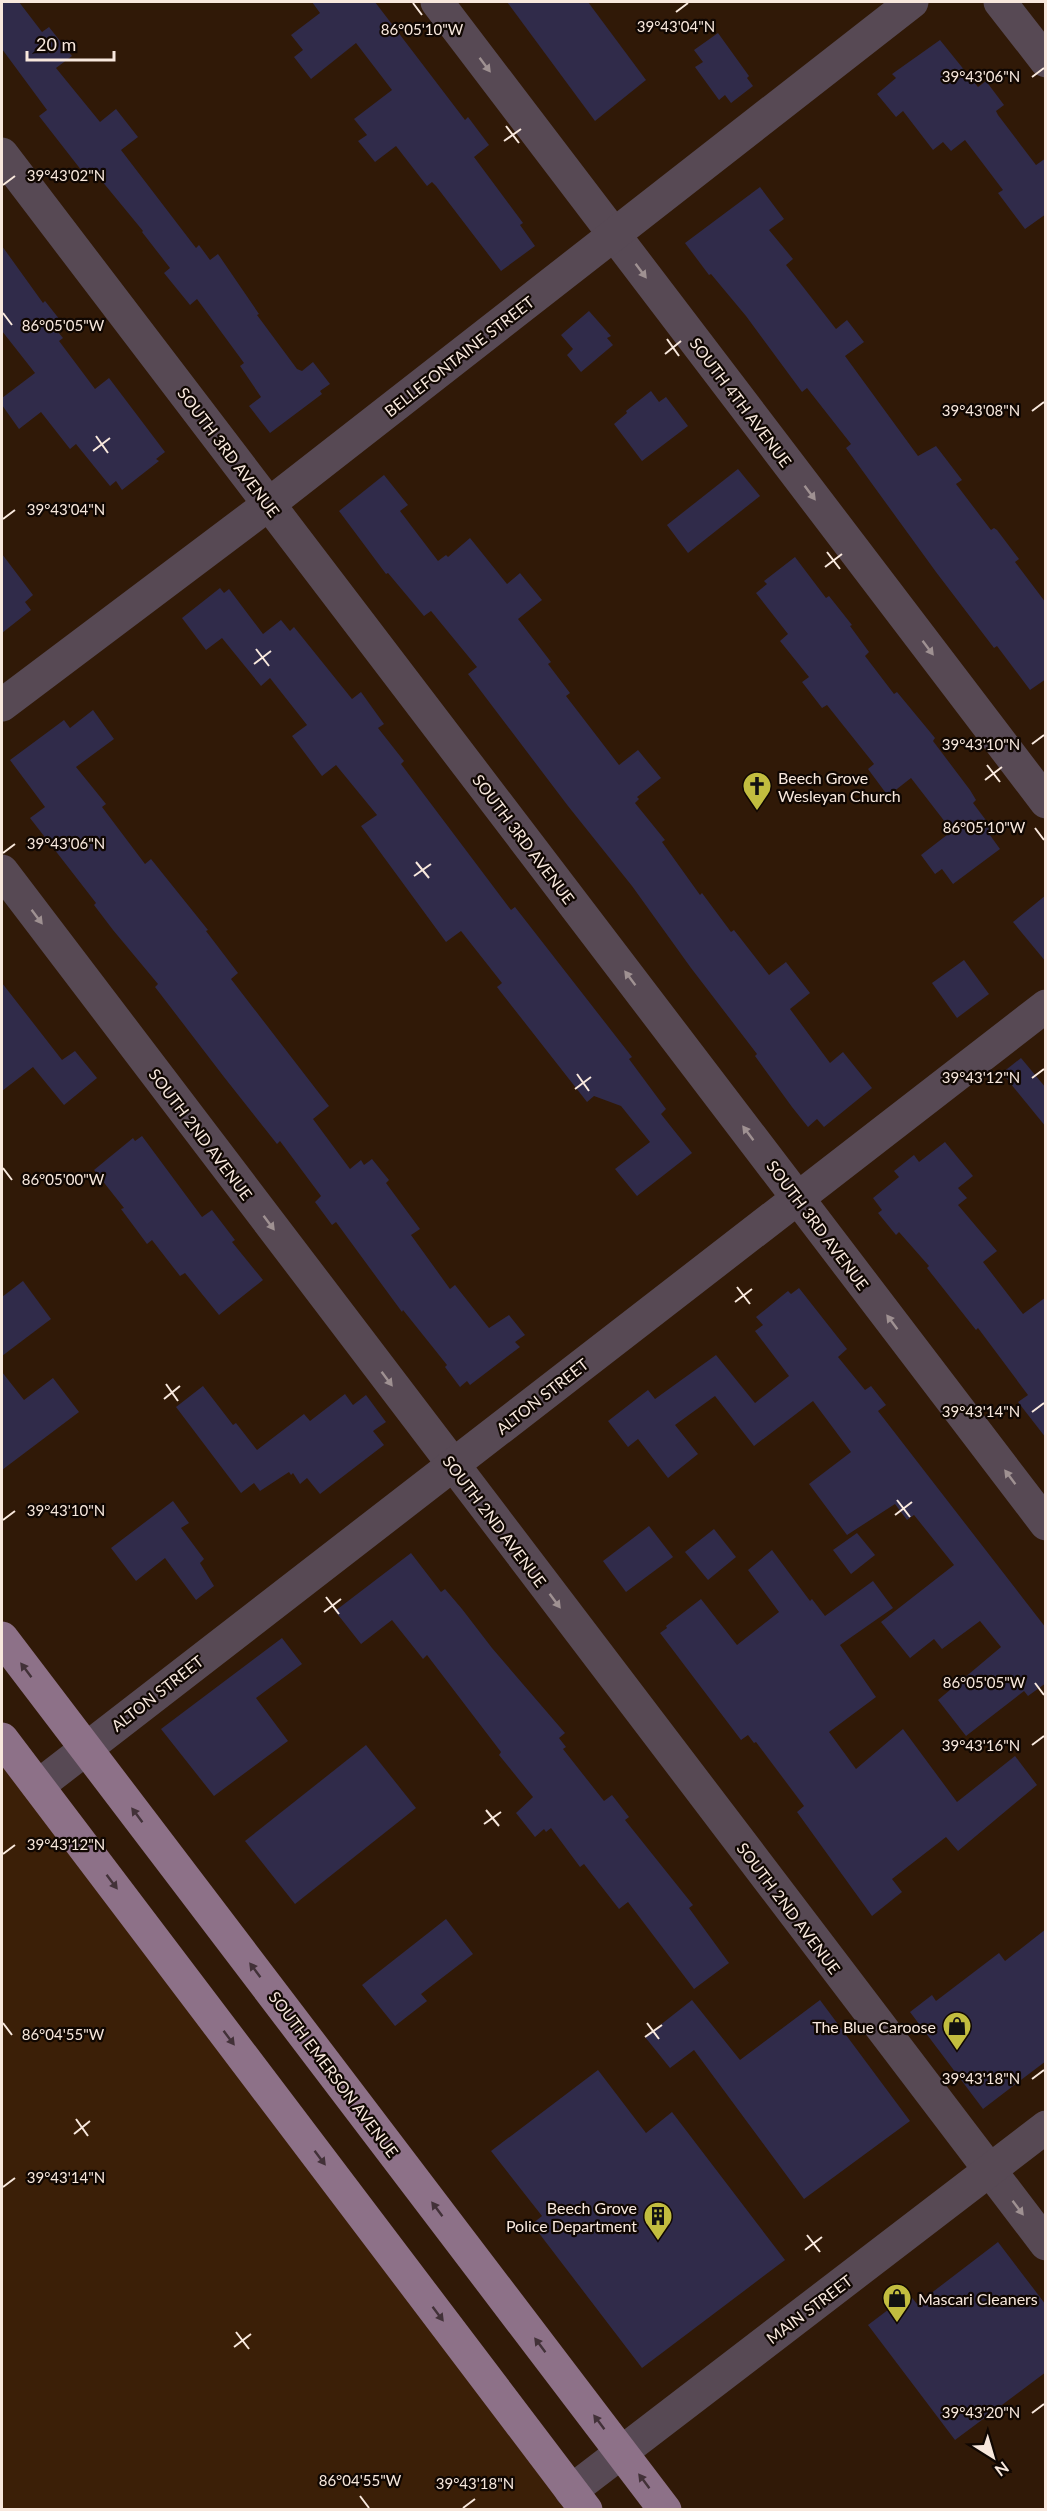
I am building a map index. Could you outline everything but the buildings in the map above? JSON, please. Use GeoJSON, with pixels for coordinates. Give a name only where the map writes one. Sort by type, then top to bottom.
{"type":"FeatureCollection","features":[{"type":"Feature","properties":{"kind":"main road","name":"SOUTH EMERSON AVENUE"},"geometry":{"type":"LineString","coordinates":[[2,1638],[665,2510]]}},
{"type":"Feature","properties":{"kind":"main road"},"geometry":{"type":"LineString","coordinates":[[2,1739],[579,2500]]}},
{"type":"Feature","properties":{"kind":"street","name":"SOUTH 4TH AVENUE"},"geometry":{"type":"LineString","coordinates":[[437,2],[1046,802]]}},
{"type":"Feature","properties":{"kind":"street","name":"BELLEFONTAINE STREET"},"geometry":{"type":"LineString","coordinates":[[2,705],[268,504],[912,2]]}},
{"type":"Feature","properties":{"kind":"street"},"geometry":{"type":"LineString","coordinates":[[1000,2],[1046,61]]}},
{"type":"Feature","properties":{"kind":"street","name":"SOUTH 3RD AVENUE"},"geometry":{"type":"LineString","coordinates":[[2,154],[1046,1524]]}},
{"type":"Feature","properties":{"kind":"street","name":"SOUTH 2ND AVENUE"},"geometry":{"type":"LineString","coordinates":[[2,871],[1046,2244]]}},
{"type":"Feature","properties":{"kind":"street","name":"ALTON STREET"},"geometry":{"type":"LineString","coordinates":[[38,1786],[1046,1006]]}},
{"type":"Feature","properties":{"kind":"street","name":"MAIN STREET"},"geometry":{"type":"LineString","coordinates":[[579,2500],[622,2453],[1046,2127]]}},
{"type":"Feature","properties":{"kind":"shaded area"},"geometry":{"type":"Polygon","coordinates":[[[2,1764],[568,2509],[2,2509],[2,1764]]]}},
{"type":"Feature","properties":{"kind":"place","name":"Beech Grove Wesleyan Church"},"geometry":{"type":"Point","coordinates":[757,812]}},
{"type":"Feature","properties":{"kind":"place","name":"The Blue Caroose"},"geometry":{"type":"Point","coordinates":[957,2052]}},
{"type":"Feature","properties":{"kind":"place","name":"Beech Grove Police Department"},"geometry":{"type":"Point","coordinates":[658,2242]}},
{"type":"Feature","properties":{"kind":"place","name":"Mascari Cleaners"},"geometry":{"type":"Point","coordinates":[897,2324]}}]}
